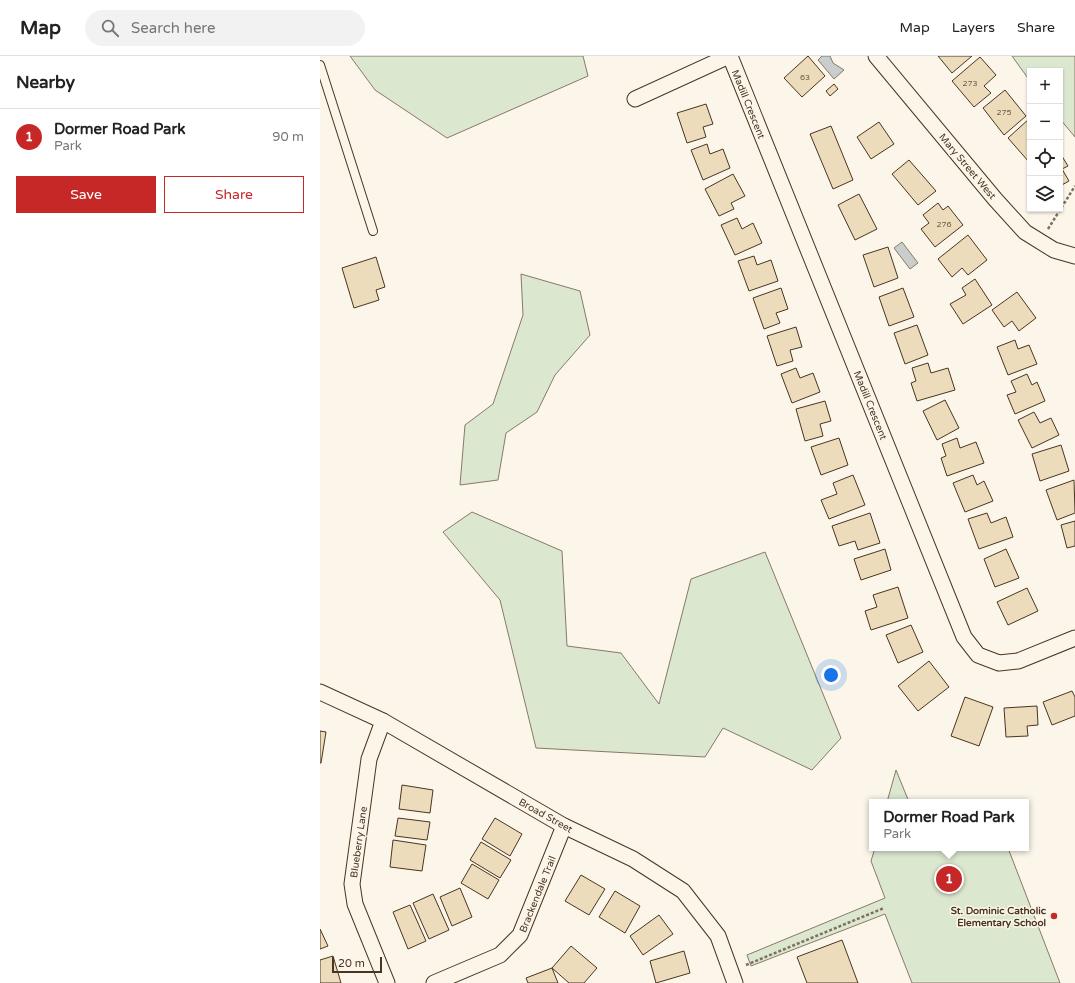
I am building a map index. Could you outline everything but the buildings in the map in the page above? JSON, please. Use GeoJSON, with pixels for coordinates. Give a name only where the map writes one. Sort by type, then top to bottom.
{"type":"FeatureCollection","features":[{"type":"Feature","properties":{"kind":"street"},"geometry":{"type":"LineString","coordinates":[[635,99],[730,56]]}},
{"type":"Feature","properties":{"kind":"street","name":"Madill Crescent"},"geometry":{"type":"LineString","coordinates":[[730,56],[964,637],[978,655],[999,663],[1018,662],[1075,638]]}},
{"type":"Feature","properties":{"kind":"street","name":"Mary Street West"},"geometry":{"type":"LineString","coordinates":[[876,56],[1025,232],[1054,250],[1075,256]]}},
{"type":"Feature","properties":{"kind":"street","name":"Broad Street"},"geometry":{"type":"LineString","coordinates":[[320,692],[382,721],[564,826],[633,859],[683,891],[718,936],[733,980]]}},
{"type":"Feature","properties":{"kind":"street","name":"Blueberry Lane"},"geometry":{"type":"LineString","coordinates":[[382,721],[369,759],[352,884],[356,904],[387,983]]}},
{"type":"Feature","properties":{"kind":"street","name":"Brackendale Trail"},"geometry":{"type":"LineString","coordinates":[[434,983],[500,955],[520,935],[564,826]]}},
{"type":"Feature","properties":{"kind":"lane"},"geometry":{"type":"LineString","coordinates":[[320,65],[373,231]]}},
{"type":"Feature","properties":{"kind":"path"},"geometry":{"type":"LineString","coordinates":[[1040,242],[1075,186]]}},
{"type":"Feature","properties":{"kind":"path"},"geometry":{"type":"LineString","coordinates":[[733,980],[746,965],[884,908]]}},
{"type":"Feature","properties":{"kind":"green space"},"geometry":{"type":"Polygon","coordinates":[[[350,56],[583,56],[588,76],[447,138],[375,90],[350,56]]]}},
{"type":"Feature","properties":{"kind":"green space"},"geometry":{"type":"Polygon","coordinates":[[[1012,56],[1075,56],[1075,137],[1063,123],[1063,68],[1027,68],[1027,77],[1012,56]]]}},
{"type":"Feature","properties":{"kind":"green space"},"geometry":{"type":"Polygon","coordinates":[[[521,274],[580,291],[590,335],[555,375],[537,412],[506,433],[498,480],[460,485],[465,425],[493,404],[523,315],[521,274]]]}},
{"type":"Feature","properties":{"kind":"green space"},"geometry":{"type":"Polygon","coordinates":[[[472,512],[562,551],[567,646],[621,653],[659,704],[691,579],[765,552],[841,738],[812,770],[723,728],[705,757],[536,748],[500,600],[443,532],[472,512]]]}},
{"type":"Feature","properties":{"kind":"green space"},"geometry":{"type":"Polygon","coordinates":[[[896,770],[908,799],[888,799],[896,770]]]}},
{"type":"Feature","properties":{"kind":"green space"},"geometry":{"type":"Polygon","coordinates":[[[874,851],[1009,851],[1060,983],[912,983],[885,914],[751,966],[747,955],[885,898],[871,861],[874,851]]]}},
{"type":"Feature","properties":{"kind":"shaded area"},"geometry":{"type":"Polygon","coordinates":[[[822,56],[830,56],[833,63],[844,70],[834,79],[818,60],[822,56]]]}},
{"type":"Feature","properties":{"kind":"shaded area"},"geometry":{"type":"Polygon","coordinates":[[[902,242],[918,263],[910,269],[894,248],[902,242]]]}},
{"type":"Feature","properties":{"kind":"place","name":"Dormer Road Park"},"geometry":{"type":"Point","coordinates":[949,879]}},
{"type":"Feature","properties":{"kind":"place","name":"St. Dominic Catholic Elementary School"},"geometry":{"type":"Point","coordinates":[1054,916]}}]}
